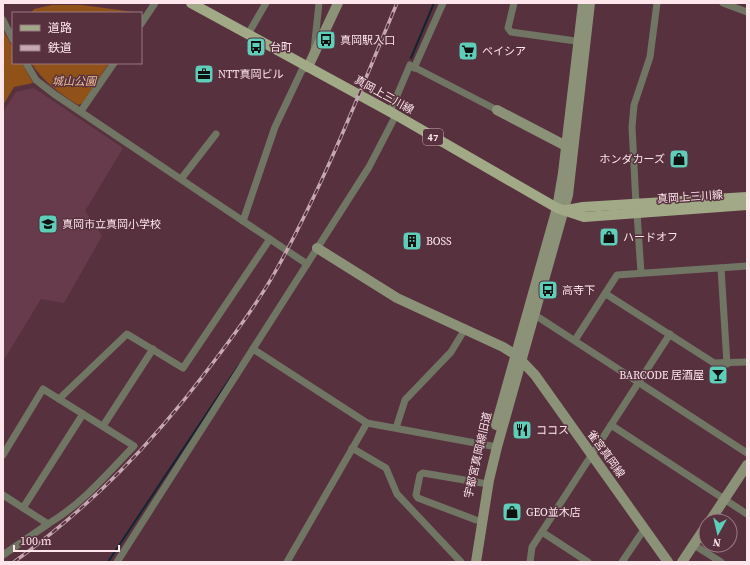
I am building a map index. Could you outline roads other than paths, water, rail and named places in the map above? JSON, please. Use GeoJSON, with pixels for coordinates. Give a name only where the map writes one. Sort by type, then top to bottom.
{"type":"FeatureCollection","features":[{"type":"Feature","properties":{"kind":"main road","name":"真岡上三川線"},"geometry":{"type":"LineString","coordinates":[[191,3],[393,114],[561,209],[747,205]]}},
{"type":"Feature","properties":{"kind":"main road","name":"真岡上三川線"},"geometry":{"type":"LineString","coordinates":[[637,208],[747,197]]}},
{"type":"Feature","properties":{"kind":"street"},"geometry":{"type":"LineString","coordinates":[[142,22],[155,3]]}},
{"type":"Feature","properties":{"kind":"street"},"geometry":{"type":"LineString","coordinates":[[248,34],[266,3]]}},
{"type":"Feature","properties":{"kind":"street"},"geometry":{"type":"LineString","coordinates":[[314,54],[320,3]]}},
{"type":"Feature","properties":{"kind":"street"},"geometry":{"type":"LineString","coordinates":[[243,221],[282,111],[302,70],[308,67],[338,3]]}},
{"type":"Feature","properties":{"kind":"street"},"geometry":{"type":"LineString","coordinates":[[414,68],[443,3]]}},
{"type":"Feature","properties":{"kind":"street"},"geometry":{"type":"LineString","coordinates":[[514,3],[508,28],[511,32],[581,42]]}},
{"type":"Feature","properties":{"kind":"street"},"geometry":{"type":"LineString","coordinates":[[519,358],[570,179],[583,3]]}},
{"type":"Feature","properties":{"kind":"street"},"geometry":{"type":"LineString","coordinates":[[519,358],[535,315],[561,209],[566,146],[581,42],[590,3]]}},
{"type":"Feature","properties":{"kind":"street"},"geometry":{"type":"LineString","coordinates":[[641,273],[632,127],[634,105],[650,57],[657,3]]}},
{"type":"Feature","properties":{"kind":"street"},"geometry":{"type":"LineString","coordinates":[[723,3],[747,12]]}},
{"type":"Feature","properties":{"kind":"street"},"geometry":{"type":"LineString","coordinates":[[3,20],[12,38]]}},
{"type":"Feature","properties":{"kind":"street"},"geometry":{"type":"LineString","coordinates":[[27,64],[36,80],[54,94],[307,264]]}},
{"type":"Feature","properties":{"kind":"street"},"geometry":{"type":"LineString","coordinates":[[81,111],[113,64]]}},
{"type":"Feature","properties":{"kind":"street"},"geometry":{"type":"LineString","coordinates":[[117,562],[369,167],[393,114],[410,65],[566,146]]}},
{"type":"Feature","properties":{"kind":"street"},"geometry":{"type":"LineString","coordinates":[[181,179],[216,134]]}},
{"type":"Feature","properties":{"kind":"street"},"geometry":{"type":"LineString","coordinates":[[59,399],[127,334],[183,368],[270,239]]}},
{"type":"Feature","properties":{"kind":"street"},"geometry":{"type":"LineString","coordinates":[[317,248],[397,298],[465,329],[519,358]]}},
{"type":"Feature","properties":{"kind":"street"},"geometry":{"type":"LineString","coordinates":[[575,340],[617,275],[747,266]]}},
{"type":"Feature","properties":{"kind":"street"},"geometry":{"type":"LineString","coordinates":[[721,268],[727,364]]}},
{"type":"Feature","properties":{"kind":"street"},"geometry":{"type":"LineString","coordinates":[[606,294],[670,334],[714,364],[747,362]]}},
{"type":"Feature","properties":{"kind":"street"},"geometry":{"type":"LineString","coordinates":[[535,315],[747,453]]}},
{"type":"Feature","properties":{"kind":"street"},"geometry":{"type":"LineString","coordinates":[[396,428],[405,400],[451,352],[465,329]]}},
{"type":"Feature","properties":{"kind":"street"},"geometry":{"type":"LineString","coordinates":[[530,562],[532,547],[670,334]]}},
{"type":"Feature","properties":{"kind":"street"},"geometry":{"type":"LineString","coordinates":[[103,426],[153,349]]}},
{"type":"Feature","properties":{"kind":"street"},"geometry":{"type":"LineString","coordinates":[[253,349],[367,423],[494,446]]}},
{"type":"Feature","properties":{"kind":"street","name":"宇都宮真岡線旧道"},"geometry":{"type":"LineString","coordinates":[[470,562],[482,483],[519,358]]}},
{"type":"Feature","properties":{"kind":"street","name":"雀宮真岡線"},"geometry":{"type":"LineString","coordinates":[[519,358],[535,375],[668,562]]}},
{"type":"Feature","properties":{"kind":"street"},"geometry":{"type":"LineString","coordinates":[[3,455],[44,389],[134,446],[98,484],[66,513],[4,553]]}},
{"type":"Feature","properties":{"kind":"street"},"geometry":{"type":"LineString","coordinates":[[23,508],[83,414]]}},
{"type":"Feature","properties":{"kind":"street"},"geometry":{"type":"LineString","coordinates":[[287,562],[367,423]]}},
{"type":"Feature","properties":{"kind":"street"},"geometry":{"type":"LineString","coordinates":[[612,425],[747,514]]}},
{"type":"Feature","properties":{"kind":"street","name":"宇都宮真岡線旧道"},"geometry":{"type":"LineString","coordinates":[[476,562],[490,480],[494,446]]}},
{"type":"Feature","properties":{"kind":"street"},"geometry":{"type":"LineString","coordinates":[[352,448],[386,468],[397,494],[461,562]]}},
{"type":"Feature","properties":{"kind":"street"},"geometry":{"type":"LineString","coordinates":[[715,513],[747,465]]}},
{"type":"Feature","properties":{"kind":"street"},"geometry":{"type":"LineString","coordinates":[[476,520],[418,498],[416,495],[420,475],[423,473],[482,483]]}},
{"type":"Feature","properties":{"kind":"street"},"geometry":{"type":"LineString","coordinates":[[3,496],[48,524]]}},
{"type":"Feature","properties":{"kind":"street"},"geometry":{"type":"LineString","coordinates":[[622,562],[645,528]]}},
{"type":"Feature","properties":{"kind":"street"},"geometry":{"type":"LineString","coordinates":[[542,532],[588,562]]}},
{"type":"Feature","properties":{"kind":"street"},"geometry":{"type":"LineString","coordinates":[[682,562],[698,539]]}},
{"type":"Feature","properties":{"kind":"street"},"geometry":{"type":"LineString","coordinates":[[694,545],[720,562]]}},
{"type":"Feature","properties":{"kind":"waterway"},"geometry":{"type":"LineString","coordinates":[[411,58],[434,3]]}},
{"type":"Feature","properties":{"kind":"waterway"},"geometry":{"type":"LineString","coordinates":[[108,562],[239,365]]}},
{"type":"Feature","properties":{"kind":"railway"},"geometry":{"type":"LineString","coordinates":[[14,562],[95,496],[142,448],[187,396],[251,310],[274,274],[309,208],[340,140],[397,3]]}},
{"type":"Feature","properties":{"kind":"place","name":"真岡駅入口"},"geometry":{"type":"Point","coordinates":[326,40]}},
{"type":"Feature","properties":{"kind":"place","name":"台町"},"geometry":{"type":"Point","coordinates":[256,47]}},
{"type":"Feature","properties":{"kind":"place","name":"ベイシア"},"geometry":{"type":"Point","coordinates":[468,51]}},
{"type":"Feature","properties":{"kind":"place","name":"NTT真岡ビル"},"geometry":{"type":"Point","coordinates":[204,74]}},
{"type":"Feature","properties":{"kind":"place","name":"ホンダカーズ"},"geometry":{"type":"Point","coordinates":[679,159]}},
{"type":"Feature","properties":{"kind":"place","name":"真岡市立真岡小学校"},"geometry":{"type":"Point","coordinates":[48,224]}},
{"type":"Feature","properties":{"kind":"place","name":"ハードオフ"},"geometry":{"type":"Point","coordinates":[609,237]}},
{"type":"Feature","properties":{"kind":"place","name":"BOSS"},"geometry":{"type":"Point","coordinates":[412,241]}},
{"type":"Feature","properties":{"kind":"place","name":"高寺下"},"geometry":{"type":"Point","coordinates":[548,290]}},
{"type":"Feature","properties":{"kind":"place","name":"BARCODE 居酒屋"},"geometry":{"type":"Point","coordinates":[718,375]}},
{"type":"Feature","properties":{"kind":"place","name":"ココス"},"geometry":{"type":"Point","coordinates":[522,430]}},
{"type":"Feature","properties":{"kind":"place","name":"GEO並木店"},"geometry":{"type":"Point","coordinates":[512,512]}},
{"type":"Feature","properties":{"kind":"park label","name":"城山公園"},"geometry":{"type":"Point","coordinates":[74,81]}}]}
